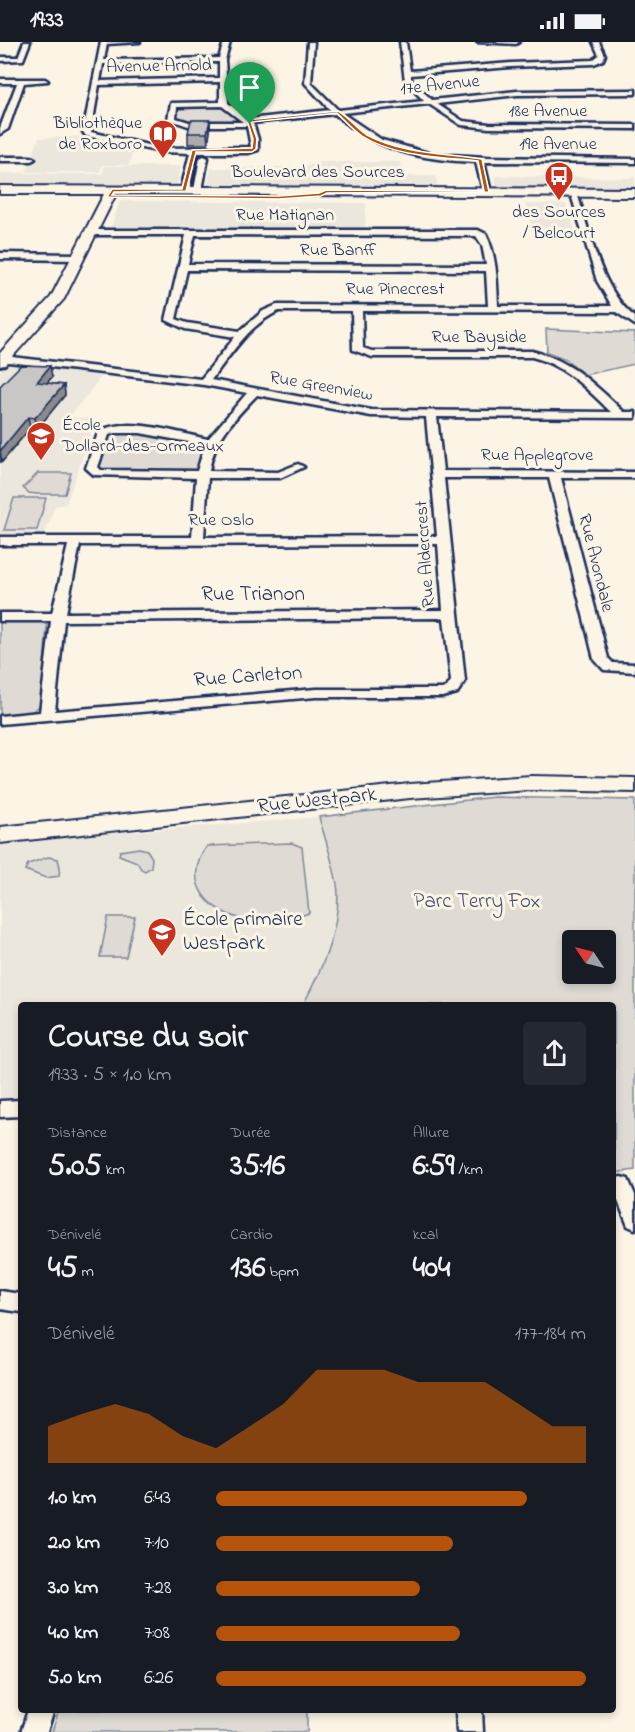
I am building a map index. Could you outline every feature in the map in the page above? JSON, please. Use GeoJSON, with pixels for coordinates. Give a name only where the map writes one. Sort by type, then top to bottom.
{"type":"FeatureCollection","features":[{"type":"Feature","properties":{"kind":"main road","name":"Boulevard des Sources"},"geometry":{"type":"LineString","coordinates":[[0,189],[279,198],[574,196],[635,193]]}},
{"type":"Feature","properties":{"kind":"main road","name":"Boulevard des Sources"},"geometry":{"type":"LineString","coordinates":[[0,196],[198,190],[487,192],[635,200]]}},
{"type":"Feature","properties":{"kind":"main road"},"geometry":{"type":"LineString","coordinates":[[279,198],[326,192]]}},
{"type":"Feature","properties":{"kind":"main road"},"geometry":{"type":"LineString","coordinates":[[2,361],[57,299],[110,194]]}},
{"type":"Feature","properties":{"kind":"main road","name":"Rue Westpark"},"geometry":{"type":"LineString","coordinates":[[0,835],[410,791],[531,783],[635,785]]}},
{"type":"Feature","properties":{"kind":"street"},"geometry":{"type":"LineString","coordinates":[[0,59],[21,59],[27,42]]}},
{"type":"Feature","properties":{"kind":"street"},"geometry":{"type":"LineString","coordinates":[[137,42],[104,42],[88,134],[146,148],[194,151],[252,150],[255,148],[255,139],[249,122],[224,104],[222,60],[227,42]]}},
{"type":"Feature","properties":{"kind":"street","name":"19e Avenue"},"geometry":{"type":"LineString","coordinates":[[311,42],[308,83],[363,134],[380,142],[422,154],[480,160],[635,161]]}},
{"type":"Feature","properties":{"kind":"street"},"geometry":{"type":"LineString","coordinates":[[403,42],[408,81],[430,102]]}},
{"type":"Feature","properties":{"kind":"street"},"geometry":{"type":"LineString","coordinates":[[480,42],[516,42]]}},
{"type":"Feature","properties":{"kind":"street"},"geometry":{"type":"LineString","coordinates":[[407,73],[511,65],[594,62],[601,59],[603,55],[596,42]]}},
{"type":"Feature","properties":{"kind":"street"},"geometry":{"type":"LineString","coordinates":[[99,62],[222,60]]}},
{"type":"Feature","properties":{"kind":"street","name":"Avenue Arnold"},"geometry":{"type":"LineString","coordinates":[[96,83],[223,80]]}},
{"type":"Feature","properties":{"kind":"street"},"geometry":{"type":"LineString","coordinates":[[0,81],[45,81]]}},
{"type":"Feature","properties":{"kind":"street"},"geometry":{"type":"LineString","coordinates":[[0,132],[4,129],[21,81]]}},
{"type":"Feature","properties":{"kind":"street","name":"17e Avenue"},"geometry":{"type":"LineString","coordinates":[[224,104],[174,105],[172,119],[188,124],[249,122],[517,93],[635,92]]}},
{"type":"Feature","properties":{"kind":"street","name":"18e Avenue"},"geometry":{"type":"LineString","coordinates":[[430,102],[461,123],[482,126],[635,127]]}},
{"type":"Feature","properties":{"kind":"street"},"geometry":{"type":"LineString","coordinates":[[184,190],[194,151]]}},
{"type":"Feature","properties":{"kind":"street"},"geometry":{"type":"LineString","coordinates":[[198,190],[205,151]]}},
{"type":"Feature","properties":{"kind":"street"},"geometry":{"type":"LineString","coordinates":[[0,159],[31,159]]}},
{"type":"Feature","properties":{"kind":"street"},"geometry":{"type":"LineString","coordinates":[[480,160],[487,192]]}},
{"type":"Feature","properties":{"kind":"street"},"geometry":{"type":"LineString","coordinates":[[574,196],[602,281],[618,309],[635,322]]}},
{"type":"Feature","properties":{"kind":"street","name":"Rue Matignan"},"geometry":{"type":"LineString","coordinates":[[92,232],[478,233],[485,241],[491,268]]}},
{"type":"Feature","properties":{"kind":"street"},"geometry":{"type":"LineString","coordinates":[[191,232],[171,320],[184,326],[243,335]]}},
{"type":"Feature","properties":{"kind":"street"},"geometry":{"type":"LineString","coordinates":[[0,256],[78,257]]}},
{"type":"Feature","properties":{"kind":"street","name":"Rue Banff"},"geometry":{"type":"LineString","coordinates":[[184,267],[491,268]]}},
{"type":"Feature","properties":{"kind":"street"},"geometry":{"type":"LineString","coordinates":[[491,268],[493,308]]}},
{"type":"Feature","properties":{"kind":"street","name":"Rue Pinecrest"},"geometry":{"type":"LineString","coordinates":[[204,382],[243,335],[266,312],[277,308],[618,309]]}},
{"type":"Feature","properties":{"kind":"street","name":"Rue Bayside"},"geometry":{"type":"LineString","coordinates":[[357,308],[358,350],[372,354],[548,356],[562,363],[621,415]]}},
{"type":"Feature","properties":{"kind":"street","name":"Rue Greenview"},"geometry":{"type":"LineString","coordinates":[[2,361],[204,382],[371,413],[635,415]]}},
{"type":"Feature","properties":{"kind":"street"},"geometry":{"type":"LineString","coordinates":[[198,539],[202,476],[210,443],[230,417],[254,392]]}},
{"type":"Feature","properties":{"kind":"street","name":"Rue Aldercrest"},"geometry":{"type":"LineString","coordinates":[[431,415],[439,474],[449,614],[458,681],[452,690]]}},
{"type":"Feature","properties":{"kind":"street"},"geometry":{"type":"LineString","coordinates":[[210,443],[133,429],[108,430],[104,433],[92,468],[98,473],[108,474],[202,476],[280,475],[297,467]]}},
{"type":"Feature","properties":{"kind":"street","name":"Rue Applegrove"},"geometry":{"type":"LineString","coordinates":[[439,474],[635,475]]}},
{"type":"Feature","properties":{"kind":"street","name":"Rue Avondale"},"geometry":{"type":"LineString","coordinates":[[554,475],[601,659],[609,667],[635,668]]}},
{"type":"Feature","properties":{"kind":"street"},"geometry":{"type":"LineString","coordinates":[[47,716],[57,617],[75,540]]}},
{"type":"Feature","properties":{"kind":"street","name":"Rue Oslo"},"geometry":{"type":"LineString","coordinates":[[0,541],[443,540]]}},
{"type":"Feature","properties":{"kind":"street","name":"Rue Trianon"},"geometry":{"type":"LineString","coordinates":[[57,617],[449,614]]}},
{"type":"Feature","properties":{"kind":"street"},"geometry":{"type":"LineString","coordinates":[[0,617],[57,617]]}},
{"type":"Feature","properties":{"kind":"street","name":"Rue Carleton"},"geometry":{"type":"LineString","coordinates":[[0,720],[254,697],[316,693],[443,693],[452,690]]}},
{"type":"Feature","properties":{"kind":"street"},"geometry":{"type":"LineString","coordinates":[[0,1109],[18,1108]]}},
{"type":"Feature","properties":{"kind":"street"},"geometry":{"type":"LineString","coordinates":[[623,1185],[635,1220]]}},
{"type":"Feature","properties":{"kind":"street"},"geometry":{"type":"LineString","coordinates":[[0,1300],[18,1303]]}},
{"type":"Feature","properties":{"kind":"street"},"geometry":{"type":"LineString","coordinates":[[34,1732],[40,1713]]}},
{"type":"Feature","properties":{"kind":"street"},"geometry":{"type":"LineString","coordinates":[[469,1713],[470,1732]]}},
{"type":"Feature","properties":{"kind":"shaded area"},"geometry":{"type":"Polygon","coordinates":[[[96,136],[135,145],[129,165],[102,165],[100,172],[26,172],[39,138],[96,136]]]}},
{"type":"Feature","properties":{"kind":"shaded area"},"geometry":{"type":"Polygon","coordinates":[[[317,162],[400,162],[402,176],[436,176],[438,188],[207,186],[211,168],[305,167],[317,162]]]}},
{"type":"Feature","properties":{"kind":"shaded area"},"geometry":{"type":"Polygon","coordinates":[[[105,166],[181,166],[177,186],[0,185],[0,173],[102,174],[105,166]]]}},
{"type":"Feature","properties":{"kind":"shaded area"},"geometry":{"type":"Polygon","coordinates":[[[495,176],[635,178],[635,189],[497,189],[495,176]]]}},
{"type":"Feature","properties":{"kind":"shaded area"},"geometry":{"type":"Polygon","coordinates":[[[120,201],[366,203],[365,230],[111,227],[120,201]]]}},
{"type":"Feature","properties":{"kind":"shaded area"},"geometry":{"type":"Polygon","coordinates":[[[525,204],[566,204],[575,230],[533,230],[525,204]]]}},
{"type":"Feature","properties":{"kind":"shaded area","name":"École Dollard-des-Ormeaux"},"geometry":{"type":"Polygon","coordinates":[[[7,362],[102,376],[69,417],[96,419],[66,504],[55,506],[44,537],[0,537],[0,370],[7,362]]]}},
{"type":"Feature","properties":{"kind":"shaded area","name":"École primaire Westpark"},"geometry":{"type":"Polygon","coordinates":[[[319,817],[338,893],[333,936],[305,1002],[18,1002],[18,1098],[0,1098],[0,842],[319,817]]]}},
{"type":"Feature","properties":{"kind":"green space"},"geometry":{"type":"Polygon","coordinates":[[[224,104],[250,124],[199,125],[173,120],[173,106],[224,104]]]}},
{"type":"Feature","properties":{"kind":"green space"},"geometry":{"type":"Polygon","coordinates":[[[546,329],[635,333],[635,364],[584,375],[566,359],[547,352],[546,329]]]}},
{"type":"Feature","properties":{"kind":"green space"},"geometry":{"type":"Polygon","coordinates":[[[119,431],[201,443],[198,472],[102,471],[97,467],[110,434],[119,431]]]}},
{"type":"Feature","properties":{"kind":"green space"},"geometry":{"type":"Polygon","coordinates":[[[38,473],[71,473],[65,494],[29,493],[23,488],[38,473]]]}},
{"type":"Feature","properties":{"kind":"green space"},"geometry":{"type":"Polygon","coordinates":[[[14,498],[46,498],[37,530],[4,530],[14,498]]]}},
{"type":"Feature","properties":{"kind":"green space"},"geometry":{"type":"Polygon","coordinates":[[[0,620],[38,621],[47,625],[41,703],[28,713],[0,715],[0,620]]]}},
{"type":"Feature","properties":{"kind":"green space","name":"Parc Terry Fox"},"geometry":{"type":"Polygon","coordinates":[[[494,797],[635,800],[635,1170],[616,1173],[616,1002],[304,1002],[332,938],[338,894],[336,877],[319,817],[494,797]]]}},
{"type":"Feature","properties":{"kind":"green space"},"geometry":{"type":"Polygon","coordinates":[[[292,843],[302,847],[309,913],[289,919],[261,922],[239,918],[214,906],[199,886],[196,874],[199,861],[207,846],[292,843]]]}},
{"type":"Feature","properties":{"kind":"green space"},"geometry":{"type":"Polygon","coordinates":[[[139,848],[147,850],[152,858],[151,867],[145,871],[137,862],[119,855],[120,851],[139,848]]]}},
{"type":"Feature","properties":{"kind":"green space"},"geometry":{"type":"Polygon","coordinates":[[[48,857],[58,859],[59,876],[46,878],[25,870],[28,864],[48,857]]]}},
{"type":"Feature","properties":{"kind":"green space"},"geometry":{"type":"Polygon","coordinates":[[[108,917],[135,917],[126,957],[100,957],[108,917]]]}},
{"type":"Feature","properties":{"kind":"green space"},"geometry":{"type":"Polygon","coordinates":[[[58,1713],[307,1713],[307,1732],[52,1732],[58,1713]]]}},
{"type":"Feature","properties":{"kind":"building"},"geometry":{"type":"Polygon","coordinates":[[[191,120],[210,120],[207,133],[188,133],[191,120]]]}},
{"type":"Feature","properties":{"kind":"building"},"geometry":{"type":"Polygon","coordinates":[[[21,365],[50,366],[37,382],[64,385],[35,418],[28,417],[0,451],[0,386],[21,365]]]}},
{"type":"Feature","properties":{"kind":"place","name":"Bibliothèque de Roxboro"},"geometry":{"type":"Point","coordinates":[163,160]}},
{"type":"Feature","properties":{"kind":"place","name":"des Sources / Belcourt"},"geometry":{"type":"Point","coordinates":[559,202]}},
{"type":"Feature","properties":{"kind":"place","name":"École Dollard-des-Ormeaux"},"geometry":{"type":"Point","coordinates":[41,462]}},
{"type":"Feature","properties":{"kind":"place","name":"École primaire Westpark"},"geometry":{"type":"Point","coordinates":[162,958]}},
{"type":"Feature","properties":{"kind":"route"},"geometry":{"type":"LineString","coordinates":[[338,112],[363,134],[400,149],[447,158],[480,160],[487,192],[326,192],[279,198],[109,197],[112,190],[184,190],[194,151],[248,151],[255,148],[255,139],[250,124],[249,121],[338,112]]}}]}
